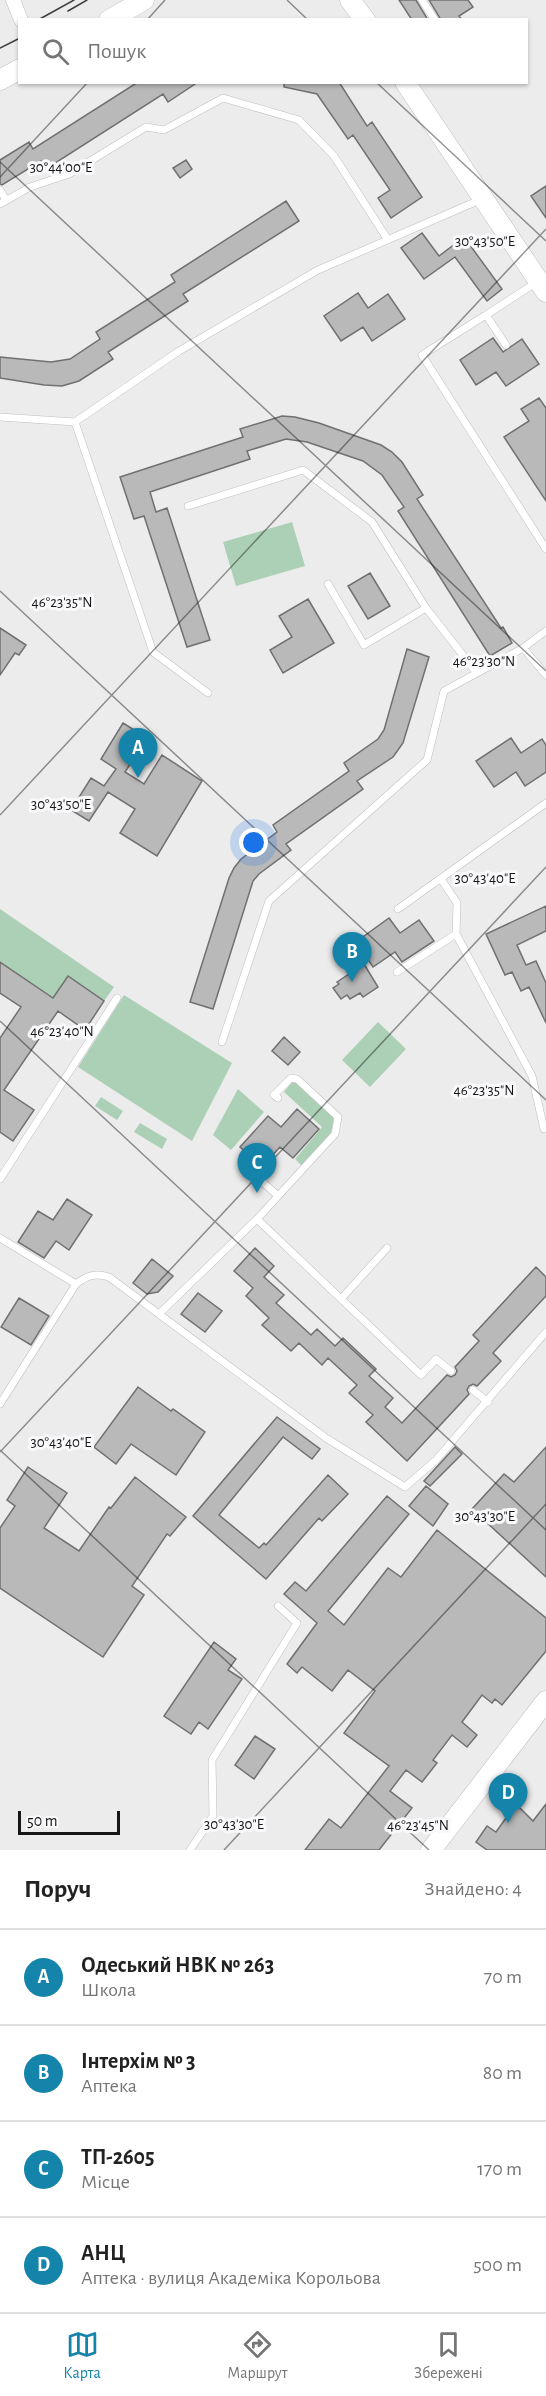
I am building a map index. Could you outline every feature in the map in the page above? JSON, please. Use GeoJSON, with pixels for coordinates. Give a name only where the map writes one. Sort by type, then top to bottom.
{"type":"FeatureCollection","features":[{"type":"Feature","properties":{"kind":"main road"},"geometry":{"type":"LineString","coordinates":[[112,18],[144,0]]}},
{"type":"Feature","properties":{"kind":"main road"},"geometry":{"type":"LineString","coordinates":[[350,0],[364,18]]}},
{"type":"Feature","properties":{"kind":"main road"},"geometry":{"type":"LineString","coordinates":[[0,80],[18,70]]}},
{"type":"Feature","properties":{"kind":"main road"},"geometry":{"type":"LineString","coordinates":[[406,84],[542,286]]}},
{"type":"Feature","properties":{"kind":"main road"},"geometry":{"type":"LineString","coordinates":[[431,1850],[546,1701]]}},
{"type":"Feature","properties":{"kind":"street"},"geometry":{"type":"LineString","coordinates":[[13,0],[20,18]]}},
{"type":"Feature","properties":{"kind":"lane"},"geometry":{"type":"LineString","coordinates":[[422,0],[434,18]]}},
{"type":"Feature","properties":{"kind":"lane"},"geometry":{"type":"LineString","coordinates":[[0,190],[3,202],[30,187],[69,174],[146,127],[164,130],[223,98],[299,120],[334,156],[388,240]]}},
{"type":"Feature","properties":{"kind":"lane"},"geometry":{"type":"LineString","coordinates":[[0,417],[75,422],[179,351],[318,270],[483,199]]}},
{"type":"Feature","properties":{"kind":"lane"},"geometry":{"type":"LineString","coordinates":[[542,286],[486,315],[422,354],[546,549]]}},
{"type":"Feature","properties":{"kind":"lane"},"geometry":{"type":"LineString","coordinates":[[486,315],[506,345]]}},
{"type":"Feature","properties":{"kind":"lane"},"geometry":{"type":"LineString","coordinates":[[75,422],[153,652],[208,693]]}},
{"type":"Feature","properties":{"kind":"lane"},"geometry":{"type":"LineString","coordinates":[[188,506],[303,470],[372,522],[426,608],[477,672]]}},
{"type":"Feature","properties":{"kind":"lane"},"geometry":{"type":"LineString","coordinates":[[328,584],[364,645],[426,608]]}},
{"type":"Feature","properties":{"kind":"lane"},"geometry":{"type":"LineString","coordinates":[[222,1042],[269,901],[427,760],[444,691],[523,648],[546,631]]}},
{"type":"Feature","properties":{"kind":"lane"},"geometry":{"type":"LineString","coordinates":[[523,648],[546,675]]}},
{"type":"Feature","properties":{"kind":"lane"},"geometry":{"type":"LineString","coordinates":[[398,909],[546,803]]}},
{"type":"Feature","properties":{"kind":"lane"},"geometry":{"type":"LineString","coordinates":[[441,879],[457,903],[456,934],[532,1076],[544,1129]]}},
{"type":"Feature","properties":{"kind":"lane"},"geometry":{"type":"LineString","coordinates":[[397,972],[456,934]]}},
{"type":"Feature","properties":{"kind":"lane"},"geometry":{"type":"LineString","coordinates":[[0,1179],[117,998]]}},
{"type":"Feature","properties":{"kind":"lane"},"geometry":{"type":"LineString","coordinates":[[160,1313],[257,1219],[335,1134],[338,1117],[297,1079],[291,1078],[274,1095],[278,1098]]}},
{"type":"Feature","properties":{"kind":"lane"},"geometry":{"type":"LineString","coordinates":[[257,1177],[278,1196]]}},
{"type":"Feature","properties":{"kind":"lane"},"geometry":{"type":"LineString","coordinates":[[257,1219],[422,1375],[436,1359],[451,1371]]}},
{"type":"Feature","properties":{"kind":"lane"},"geometry":{"type":"LineString","coordinates":[[0,1238],[76,1284]]}},
{"type":"Feature","properties":{"kind":"lane"},"geometry":{"type":"LineString","coordinates":[[340,1299],[387,1248]]}},
{"type":"Feature","properties":{"kind":"lane"},"geometry":{"type":"LineString","coordinates":[[0,1404],[76,1284],[91,1275],[109,1277],[326,1438],[405,1487],[436,1460],[546,1332]]}},
{"type":"Feature","properties":{"kind":"lane"},"geometry":{"type":"LineString","coordinates":[[474,1390],[488,1402]]}},
{"type":"Feature","properties":{"kind":"lane"},"geometry":{"type":"LineString","coordinates":[[190,1850],[213,1816],[212,1760],[297,1623],[278,1606]]}},
{"type":"Feature","properties":{"kind":"green space"},"geometry":{"type":"Polygon","coordinates":[[[292,522],[305,566],[236,586],[223,542],[292,522]]]}},
{"type":"Feature","properties":{"kind":"green space"},"geometry":{"type":"Polygon","coordinates":[[[0,909],[114,987],[104,1001],[68,976],[53,998],[0,962],[0,909]]]}},
{"type":"Feature","properties":{"kind":"green space"},"geometry":{"type":"Polygon","coordinates":[[[124,995],[232,1063],[192,1141],[78,1067],[124,995]]]}},
{"type":"Feature","properties":{"kind":"green space"},"geometry":{"type":"Polygon","coordinates":[[[378,1022],[406,1049],[370,1087],[342,1060],[378,1022]]]}},
{"type":"Feature","properties":{"kind":"green space"},"geometry":{"type":"Polygon","coordinates":[[[292,1082],[334,1117],[331,1134],[302,1166],[295,1159],[322,1127],[284,1092],[292,1082]]]}},
{"type":"Feature","properties":{"kind":"green space"},"geometry":{"type":"Polygon","coordinates":[[[238,1089],[264,1112],[231,1150],[213,1135],[238,1089]]]}},
{"type":"Feature","properties":{"kind":"green space"},"geometry":{"type":"Polygon","coordinates":[[[101,1097],[123,1111],[117,1120],[95,1106],[101,1097]]]}},
{"type":"Feature","properties":{"kind":"green space"},"geometry":{"type":"Polygon","coordinates":[[[140,1123],[167,1139],[162,1149],[134,1132],[140,1123]]]}},
{"type":"Feature","properties":{"kind":"building"},"geometry":{"type":"Polygon","coordinates":[[[399,0],[416,0],[427,18],[411,18],[399,0]]]}},
{"type":"Feature","properties":{"kind":"building"},"geometry":{"type":"Polygon","coordinates":[[[429,0],[468,0],[473,7],[459,16],[460,18],[440,18],[429,0]]]}},
{"type":"Feature","properties":{"kind":"building"},"geometry":{"type":"Polygon","coordinates":[[[135,84],[195,84],[168,102],[163,94],[46,169],[41,161],[2,185],[0,184],[0,160],[29,142],[33,149],[135,84]]]}},
{"type":"Feature","properties":{"kind":"building"},"geometry":{"type":"Polygon","coordinates":[[[284,84],[340,84],[367,126],[372,122],[422,197],[391,218],[378,198],[390,190],[353,135],[348,139],[317,94],[284,87],[284,84]]]}},
{"type":"Feature","properties":{"kind":"building"},"geometry":{"type":"Polygon","coordinates":[[[186,160],[192,169],[180,178],[173,168],[186,160]]]}},
{"type":"Feature","properties":{"kind":"building"},"geometry":{"type":"Polygon","coordinates":[[[546,186],[546,218],[531,196],[546,186]]]}},
{"type":"Feature","properties":{"kind":"building"},"geometry":{"type":"Polygon","coordinates":[[[286,201],[299,221],[183,294],[188,301],[108,352],[113,359],[79,381],[62,386],[0,378],[0,357],[51,362],[70,359],[100,339],[96,332],[175,282],[171,275],[286,201]]]}},
{"type":"Feature","properties":{"kind":"building"},"geometry":{"type":"Polygon","coordinates":[[[422,233],[439,256],[464,237],[502,289],[487,301],[455,257],[424,279],[401,248],[422,233]]]}},
{"type":"Feature","properties":{"kind":"building"},"geometry":{"type":"Polygon","coordinates":[[[358,293],[368,308],[388,294],[405,319],[372,341],[363,327],[341,341],[324,316],[358,293]]]}},
{"type":"Feature","properties":{"kind":"building"},"geometry":{"type":"Polygon","coordinates":[[[493,338],[503,352],[522,339],[539,364],[506,386],[496,372],[476,385],[460,360],[493,338]]]}},
{"type":"Feature","properties":{"kind":"building"},"geometry":{"type":"Polygon","coordinates":[[[539,398],[546,408],[546,501],[504,437],[529,421],[521,409],[539,398]]]}},
{"type":"Feature","properties":{"kind":"building"},"geometry":{"type":"Polygon","coordinates":[[[282,416],[319,423],[381,445],[392,452],[402,462],[423,495],[417,499],[512,643],[490,656],[398,511],[404,507],[382,475],[363,461],[307,442],[286,439],[247,451],[250,459],[150,492],[156,512],[167,508],[210,640],[187,647],[144,516],[134,519],[120,477],[243,437],[240,429],[282,416]]]}},
{"type":"Feature","properties":{"kind":"building"},"geometry":{"type":"Polygon","coordinates":[[[370,573],[390,606],[368,619],[348,586],[370,573]]]}},
{"type":"Feature","properties":{"kind":"building"},"geometry":{"type":"Polygon","coordinates":[[[308,599],[334,643],[283,673],[270,650],[292,637],[279,616],[308,599]]]}},
{"type":"Feature","properties":{"kind":"building"},"geometry":{"type":"Polygon","coordinates":[[[0,628],[26,645],[19,655],[15,653],[0,675],[0,628]]]}},
{"type":"Feature","properties":{"kind":"building"},"geometry":{"type":"Polygon","coordinates":[[[407,649],[429,657],[403,743],[393,757],[357,781],[363,789],[286,844],[291,850],[253,881],[213,1009],[190,1002],[234,868],[241,859],[277,832],[273,825],[349,771],[344,763],[378,739],[384,730],[407,649]]]}},
{"type":"Feature","properties":{"kind":"building"},"geometry":{"type":"Polygon","coordinates":[[[123,723],[147,738],[125,772],[144,784],[162,755],[202,781],[157,856],[120,833],[135,809],[108,792],[89,821],[71,810],[91,778],[104,786],[116,769],[101,759],[123,723]]]}},
{"type":"Feature","properties":{"kind":"building"},"geometry":{"type":"Polygon","coordinates":[[[511,738],[521,753],[542,739],[546,745],[546,772],[525,786],[516,772],[494,787],[476,761],[511,738]]]}},
{"type":"Feature","properties":{"kind":"building"},"geometry":{"type":"Polygon","coordinates":[[[546,906],[546,931],[517,945],[526,965],[536,961],[546,983],[546,1023],[529,987],[521,991],[512,972],[505,975],[486,934],[546,906]]]}},
{"type":"Feature","properties":{"kind":"building"},"geometry":{"type":"Polygon","coordinates":[[[389,918],[400,933],[419,920],[434,941],[402,962],[395,952],[373,967],[356,942],[389,918]]]}},
{"type":"Feature","properties":{"kind":"building"},"geometry":{"type":"Polygon","coordinates":[[[0,962],[53,998],[68,976],[104,1001],[85,1030],[58,1011],[4,1090],[34,1110],[13,1141],[0,1132],[0,1038],[21,1007],[0,993],[0,962]]]}},
{"type":"Feature","properties":{"kind":"building"},"geometry":{"type":"Polygon","coordinates":[[[364,964],[378,987],[363,997],[360,993],[350,999],[347,995],[341,999],[333,988],[339,984],[337,982],[364,964]]]}},
{"type":"Feature","properties":{"kind":"building"},"geometry":{"type":"Polygon","coordinates":[[[284,1037],[300,1052],[288,1065],[272,1051],[284,1037]]]}},
{"type":"Feature","properties":{"kind":"building"},"geometry":{"type":"Polygon","coordinates":[[[297,1109],[319,1129],[293,1158],[280,1147],[262,1167],[240,1147],[268,1116],[281,1127],[297,1109]]]}},
{"type":"Feature","properties":{"kind":"building"},"geometry":{"type":"Polygon","coordinates":[[[67,1199],[92,1215],[69,1250],[56,1241],[44,1258],[18,1242],[38,1211],[53,1220],[67,1199]]]}},
{"type":"Feature","properties":{"kind":"building"},"geometry":{"type":"Polygon","coordinates":[[[255,1248],[274,1266],[264,1277],[284,1295],[276,1303],[311,1335],[317,1329],[335,1346],[343,1338],[376,1369],[369,1376],[393,1398],[385,1407],[402,1423],[447,1375],[451,1377],[455,1375],[457,1371],[455,1367],[479,1341],[473,1335],[536,1267],[546,1277],[546,1296],[493,1353],[501,1361],[477,1386],[473,1384],[469,1386],[467,1390],[469,1394],[407,1461],[366,1422],[373,1415],[349,1393],[357,1385],[328,1358],[322,1365],[299,1343],[291,1351],[262,1325],[269,1318],[246,1296],[253,1288],[234,1271],[255,1248]]]}},
{"type":"Feature","properties":{"kind":"building"},"geometry":{"type":"Polygon","coordinates":[[[152,1259],[173,1276],[158,1292],[147,1294],[133,1283],[152,1259]]]}},
{"type":"Feature","properties":{"kind":"building"},"geometry":{"type":"Polygon","coordinates":[[[198,1293],[222,1311],[205,1332],[181,1314],[198,1293]]]}},
{"type":"Feature","properties":{"kind":"building"},"geometry":{"type":"Polygon","coordinates":[[[19,1298],[49,1316],[31,1345],[1,1327],[19,1298]]]}},
{"type":"Feature","properties":{"kind":"building"},"geometry":{"type":"Polygon","coordinates":[[[138,1387],[205,1432],[176,1475],[131,1444],[116,1464],[94,1447],[138,1387]]]}},
{"type":"Feature","properties":{"kind":"building"},"geometry":{"type":"Polygon","coordinates":[[[277,1417],[320,1449],[312,1459],[283,1437],[219,1515],[259,1548],[264,1543],[266,1545],[328,1475],[348,1494],[322,1521],[319,1518],[266,1579],[193,1516],[277,1417]]]}},
{"type":"Feature","properties":{"kind":"building"},"geometry":{"type":"Polygon","coordinates":[[[455,1447],[462,1454],[430,1486],[424,1481],[455,1447]]]}},
{"type":"Feature","properties":{"kind":"building"},"geometry":{"type":"Polygon","coordinates":[[[546,1447],[546,1577],[472,1509],[504,1474],[514,1482],[546,1447]]]}},
{"type":"Feature","properties":{"kind":"building"},"geometry":{"type":"Polygon","coordinates":[[[28,1467],[67,1493],[44,1528],[79,1551],[109,1507],[111,1508],[135,1477],[186,1517],[170,1536],[167,1534],[132,1586],[144,1595],[103,1657],[0,1588],[0,1528],[15,1506],[7,1500],[28,1467]]]}},
{"type":"Feature","properties":{"kind":"building"},"geometry":{"type":"Polygon","coordinates":[[[426,1486],[448,1504],[433,1526],[409,1506],[426,1486]]]}},
{"type":"Feature","properties":{"kind":"building"},"geometry":{"type":"Polygon","coordinates":[[[387,1496],[409,1514],[328,1611],[344,1625],[388,1568],[401,1577],[437,1530],[546,1618],[546,1651],[502,1705],[495,1699],[492,1703],[482,1695],[462,1722],[477,1735],[467,1747],[452,1735],[433,1760],[437,1763],[422,1782],[406,1770],[390,1791],[412,1808],[379,1850],[305,1850],[329,1819],[341,1828],[389,1766],[344,1733],[375,1691],[348,1670],[332,1691],[302,1667],[297,1673],[287,1664],[317,1623],[284,1594],[295,1582],[306,1591],[387,1496]]]}},
{"type":"Feature","properties":{"kind":"building"},"geometry":{"type":"Polygon","coordinates":[[[214,1642],[236,1659],[228,1670],[242,1679],[208,1729],[199,1722],[191,1734],[164,1716],[214,1642]]]}},
{"type":"Feature","properties":{"kind":"building"},"geometry":{"type":"Polygon","coordinates":[[[255,1736],[275,1749],[254,1779],[235,1765],[255,1736]]]}},
{"type":"Feature","properties":{"kind":"building"},"geometry":{"type":"Polygon","coordinates":[[[516,1804],[533,1821],[546,1804],[546,1850],[487,1850],[476,1842],[487,1826],[496,1832],[516,1804]]]}},
{"type":"Feature","properties":{"kind":"tram line"},"geometry":{"type":"LineString","coordinates":[[42,18],[74,0]]}},
{"type":"Feature","properties":{"kind":"tram line"},"geometry":{"type":"LineString","coordinates":[[68,11],[87,0]]}},
{"type":"Feature","properties":{"kind":"tram line"},"geometry":{"type":"LineString","coordinates":[[0,48],[18,39]]}},
{"type":"Feature","properties":{"kind":"place","name":"Одеський НВК № 263"},"geometry":{"type":"Point","coordinates":[138,778]}},
{"type":"Feature","properties":{"kind":"place","name":"Інтерхім № 3"},"geometry":{"type":"Point","coordinates":[352,982]}},
{"type":"Feature","properties":{"kind":"place","name":"ТП-2605"},"geometry":{"type":"Point","coordinates":[257,1193]}},
{"type":"Feature","properties":{"kind":"place","name":"АНЦ"},"geometry":{"type":"Point","coordinates":[508,1823]}}]}
